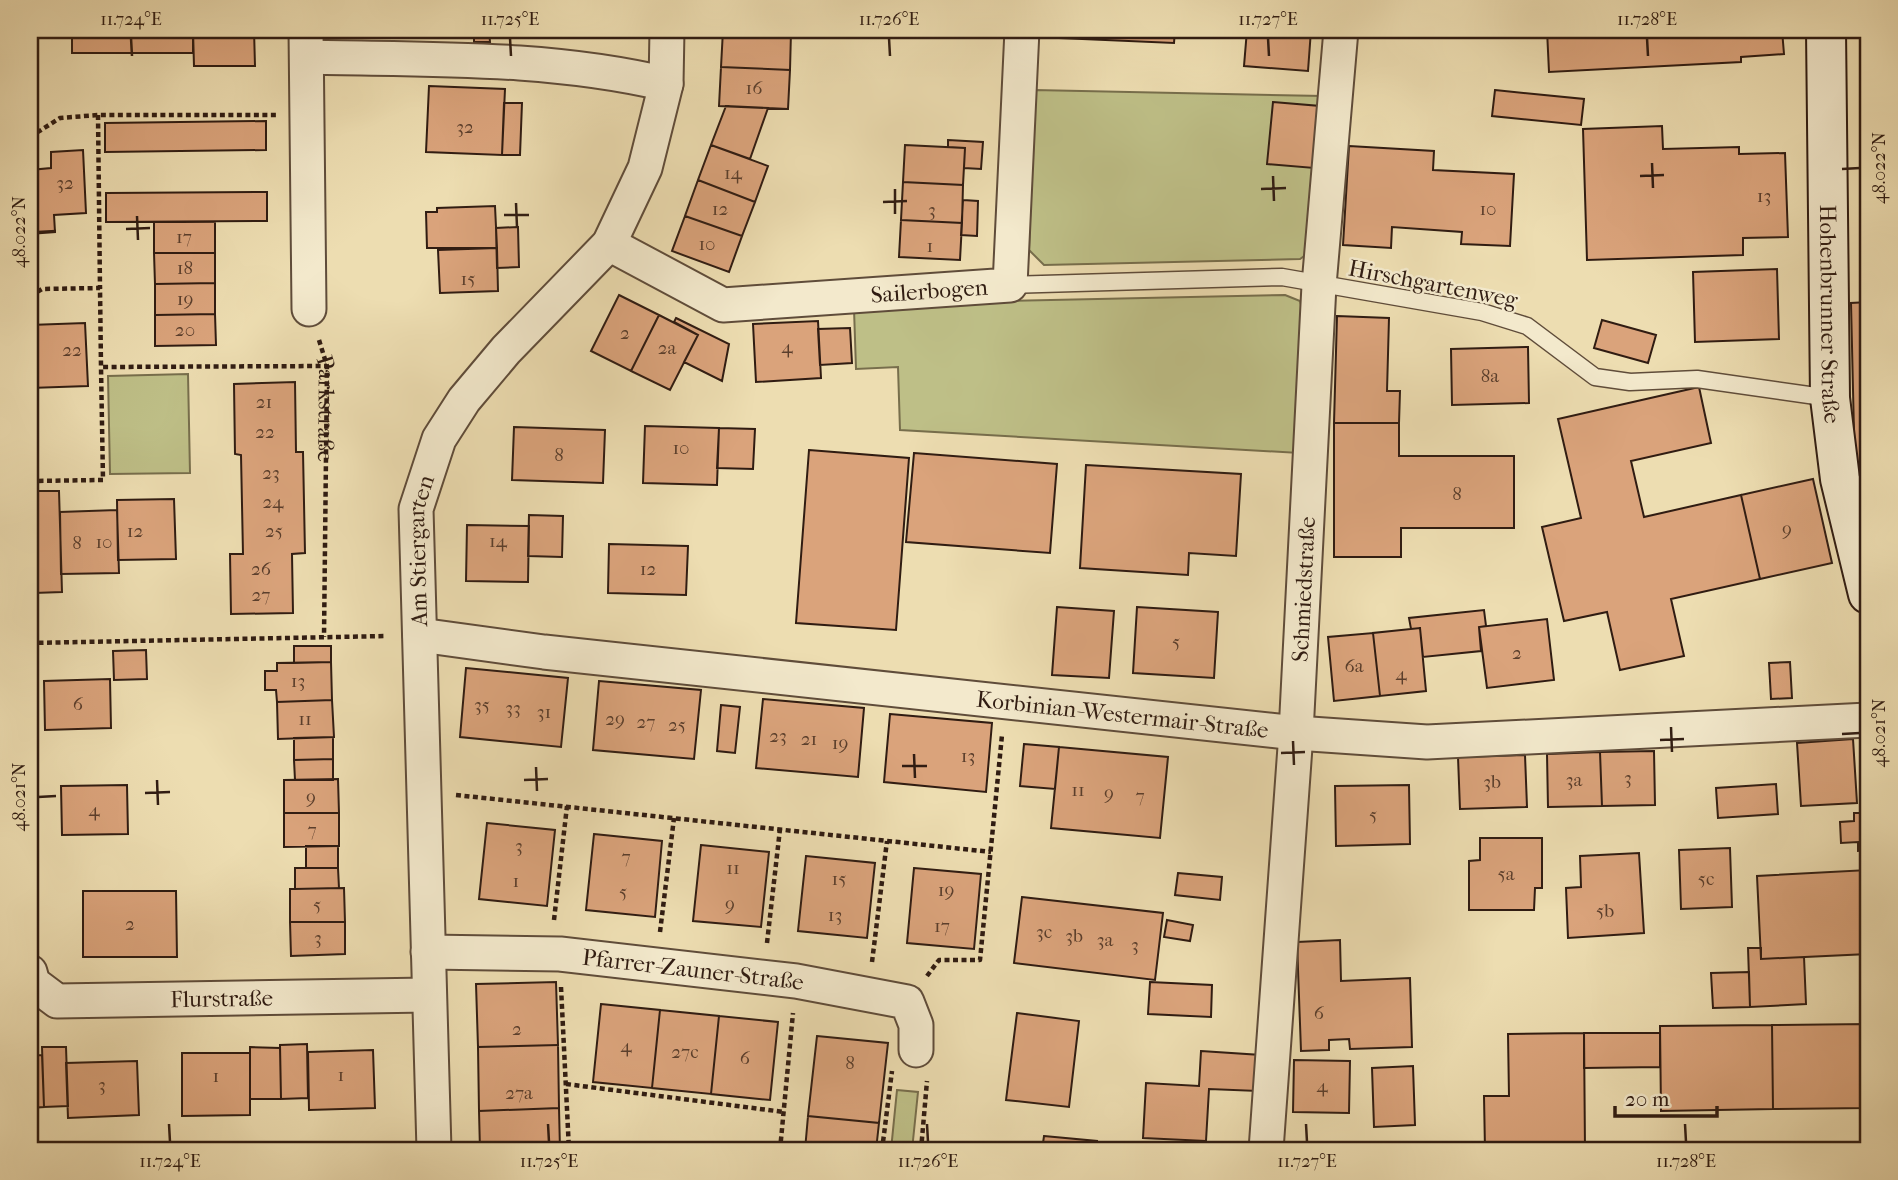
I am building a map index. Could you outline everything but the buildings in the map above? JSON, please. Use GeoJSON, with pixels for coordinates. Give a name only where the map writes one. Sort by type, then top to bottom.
{"type":"FeatureCollection","features":[{"type":"Feature","properties":{"kind":"street","name":"Am Stiergarten"},"geometry":{"type":"LineString","coordinates":[[434,1150],[416,509],[439,439],[464,400],[506,350],[610,244],[645,167],[666,84],[667,30]]}},
{"type":"Feature","properties":{"kind":"street","name":"Sailerbogen"},"geometry":{"type":"LineString","coordinates":[[610,244],[723,305],[1010,285],[1022,30]]}},
{"type":"Feature","properties":{"kind":"street","name":"Schmiedstraße"},"geometry":{"type":"LineString","coordinates":[[1266,1150],[1296,733],[1319,285],[1341,30]]}},
{"type":"Feature","properties":{"kind":"street","name":"Hohenbrunner Straße"},"geometry":{"type":"LineString","coordinates":[[1826,30],[1830,398],[1840,479],[1868,594]]}},
{"type":"Feature","properties":{"kind":"street"},"geometry":{"type":"LineString","coordinates":[[309,309],[306,43],[607,70],[666,84]]}},
{"type":"Feature","properties":{"kind":"street","name":"Korbinian-Westermair-Straße"},"geometry":{"type":"LineString","coordinates":[[420,635],[544,652],[1296,733],[1427,742],[1868,720]]}},
{"type":"Feature","properties":{"kind":"street","name":"Pfarrer-Zauner-Straße"},"geometry":{"type":"LineString","coordinates":[[428,952],[555,969],[656,965],[796,981],[907,1002]]}},
{"type":"Feature","properties":{"kind":"street","name":"Flurstraße"},"geometry":{"type":"LineString","coordinates":[[30,972],[33,983],[57,1001],[428,995]]}},
{"type":"Feature","properties":{"kind":"street"},"geometry":{"type":"LineString","coordinates":[[904,1061],[916,1025],[907,1002]]}},
{"type":"Feature","properties":{"kind":"lane","name":"Hirschgartenweg"},"geometry":{"type":"LineString","coordinates":[[1010,285],[1282,278],[1482,312],[1527,326],[1595,377],[1630,382],[1697,379],[1830,398]]}},
{"type":"Feature","properties":{"kind":"path"},"geometry":{"type":"LineString","coordinates":[[30,481],[103,480],[98,115]]}},
{"type":"Feature","properties":{"kind":"path"},"geometry":{"type":"LineString","coordinates":[[30,137],[60,118],[98,115],[307,116]]}},
{"type":"Feature","properties":{"kind":"path"},"geometry":{"type":"LineString","coordinates":[[30,296],[42,289],[100,288]]}},
{"type":"Feature","properties":{"kind":"path","name":"Parkstraße"},"geometry":{"type":"LineString","coordinates":[[309,309],[327,366],[324,637]]}},
{"type":"Feature","properties":{"kind":"path"},"geometry":{"type":"LineString","coordinates":[[101,367],[327,366]]}},
{"type":"Feature","properties":{"kind":"path"},"geometry":{"type":"LineString","coordinates":[[30,643],[420,635]]}},
{"type":"Feature","properties":{"kind":"path"},"geometry":{"type":"LineString","coordinates":[[907,1002],[939,960],[980,960],[1006,702]]}},
{"type":"Feature","properties":{"kind":"path"},"geometry":{"type":"LineString","coordinates":[[424,791],[991,852]]}},
{"type":"Feature","properties":{"kind":"path"},"geometry":{"type":"LineString","coordinates":[[567,806],[555,969],[569,1148],[603,1150]]}},
{"type":"Feature","properties":{"kind":"path"},"geometry":{"type":"LineString","coordinates":[[656,965],[674,818]]}},
{"type":"Feature","properties":{"kind":"path"},"geometry":{"type":"LineString","coordinates":[[763,977],[780,830]]}},
{"type":"Feature","properties":{"kind":"path"},"geometry":{"type":"LineString","coordinates":[[868,995],[887,841]]}},
{"type":"Feature","properties":{"kind":"path"},"geometry":{"type":"LineString","coordinates":[[780,1150],[796,981]]}},
{"type":"Feature","properties":{"kind":"path"},"geometry":{"type":"LineString","coordinates":[[882,1150],[904,1061],[930,1057],[921,1150]]}},
{"type":"Feature","properties":{"kind":"path"},"geometry":{"type":"LineString","coordinates":[[566,1084],[784,1112]]}},
{"type":"Feature","properties":{"kind":"green space"},"geometry":{"type":"Polygon","coordinates":[[[1034,90],[1323,96],[1314,249],[1300,259],[1044,265],[1029,250],[1034,90]]]}},
{"type":"Feature","properties":{"kind":"green space"},"geometry":{"type":"Polygon","coordinates":[[[1285,295],[1300,301],[1305,320],[1299,453],[900,430],[898,367],[856,369],[854,309],[1007,301],[1285,295]]]}},
{"type":"Feature","properties":{"kind":"green space"},"geometry":{"type":"Polygon","coordinates":[[[188,374],[190,473],[110,474],[108,376],[188,374]]]}},
{"type":"Feature","properties":{"kind":"green space"},"geometry":{"type":"Polygon","coordinates":[[[897,1090],[918,1092],[912,1150],[891,1150],[897,1090]]]}}]}
